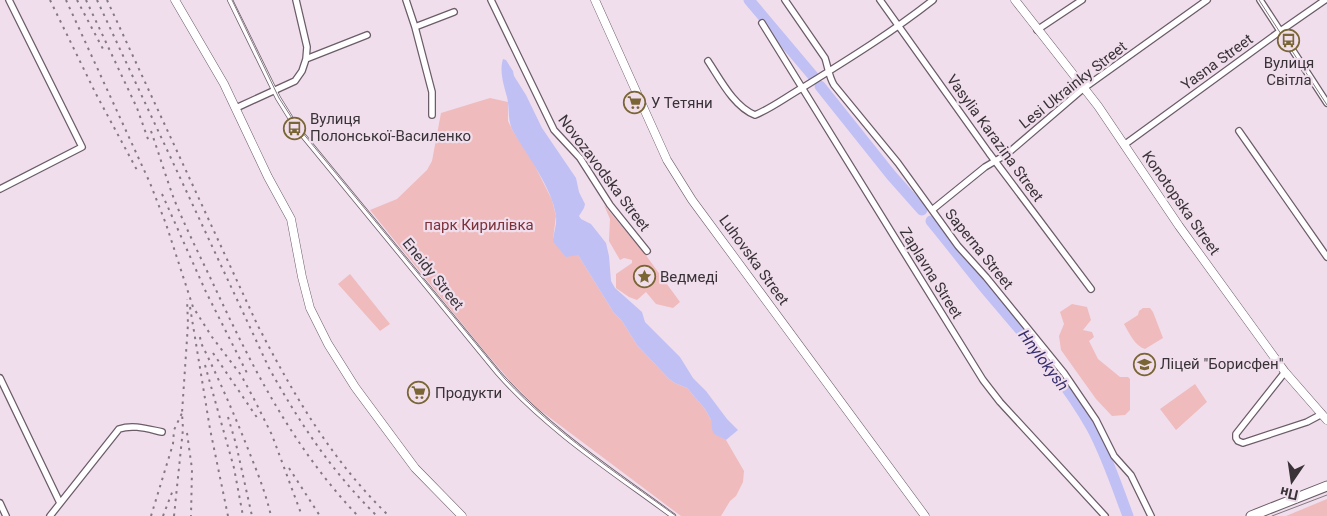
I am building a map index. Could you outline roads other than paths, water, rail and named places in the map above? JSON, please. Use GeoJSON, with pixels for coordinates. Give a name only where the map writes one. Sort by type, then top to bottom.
{"type":"FeatureCollection","features":[{"type":"Feature","properties":{"kind":"main road"},"geometry":{"type":"LineString","coordinates":[[1251,516],[1327,486]]}},
{"type":"Feature","properties":{"kind":"street"},"geometry":{"type":"LineString","coordinates":[[0,189],[82,147],[9,0]]}},
{"type":"Feature","properties":{"kind":"street"},"geometry":{"type":"LineString","coordinates":[[175,0],[224,84],[290,219],[310,308],[328,344],[355,388],[416,468],[462,516]]}},
{"type":"Feature","properties":{"kind":"street","name":"Eneidy Street"},"geometry":{"type":"LineString","coordinates":[[230,0],[274,91],[289,117],[308,143],[515,392],[562,435],[673,516]]}},
{"type":"Feature","properties":{"kind":"street"},"geometry":{"type":"LineString","coordinates":[[236,108],[295,81],[302,71],[307,47],[296,0]]}},
{"type":"Feature","properties":{"kind":"street"},"geometry":{"type":"LineString","coordinates":[[406,0],[432,92],[432,115]]}},
{"type":"Feature","properties":{"kind":"street","name":"Novozavodska Street"},"geometry":{"type":"LineString","coordinates":[[491,0],[554,130],[580,158],[610,205],[647,251]]}},
{"type":"Feature","properties":{"kind":"street","name":"Luhovska Street"},"geometry":{"type":"LineString","coordinates":[[595,0],[668,160],[692,200],[925,516]]}},
{"type":"Feature","properties":{"kind":"street","name":"Saperna Street"},"geometry":{"type":"LineString","coordinates":[[785,0],[825,58],[830,78],[834,85],[898,163],[958,246],[986,277],[1064,373],[1096,420],[1114,456],[1131,475],[1151,516]]}},
{"type":"Feature","properties":{"kind":"street","name":"Vasylia Karazina Street"},"geometry":{"type":"LineString","coordinates":[[880,0],[963,117],[1091,289]]}},
{"type":"Feature","properties":{"kind":"street"},"geometry":{"type":"LineString","coordinates":[[708,61],[728,91],[743,108],[755,115],[767,110],[802,87],[830,72],[899,27],[933,0]]}},
{"type":"Feature","properties":{"kind":"street","name":"Konotopska Street"},"geometry":{"type":"LineString","coordinates":[[1015,0],[1098,106],[1179,226],[1285,372],[1324,417]]}},
{"type":"Feature","properties":{"kind":"street"},"geometry":{"type":"LineString","coordinates":[[1037,30],[1082,0]]}},
{"type":"Feature","properties":{"kind":"street","name":"Lesi Ukrainky Street"},"geometry":{"type":"LineString","coordinates":[[932,210],[1006,154],[1084,88],[1207,0]]}},
{"type":"Feature","properties":{"kind":"street"},"geometry":{"type":"LineString","coordinates":[[1260,0],[1325,94],[1327,103]]}},
{"type":"Feature","properties":{"kind":"street","name":"Yasna Street"},"geometry":{"type":"LineString","coordinates":[[1124,145],[1325,0]]}},
{"type":"Feature","properties":{"kind":"street"},"geometry":{"type":"LineString","coordinates":[[415,27],[454,12]]}},
{"type":"Feature","properties":{"kind":"street","name":"Zaplavna Street"},"geometry":{"type":"LineString","coordinates":[[762,23],[983,380],[1000,402],[1105,516]]}},
{"type":"Feature","properties":{"kind":"street"},"geometry":{"type":"LineString","coordinates":[[306,59],[367,35]]}},
{"type":"Feature","properties":{"kind":"street"},"geometry":{"type":"LineString","coordinates":[[1239,131],[1327,257]]}},
{"type":"Feature","properties":{"kind":"street"},"geometry":{"type":"LineString","coordinates":[[1285,372],[1236,434],[1238,441],[1243,442],[1324,417]]}},
{"type":"Feature","properties":{"kind":"street"},"geometry":{"type":"LineString","coordinates":[[0,378],[60,503]]}},
{"type":"Feature","properties":{"kind":"street"},"geometry":{"type":"LineString","coordinates":[[50,516],[119,429],[126,426],[162,432]]}},
{"type":"Feature","properties":{"kind":"street"},"geometry":{"type":"LineString","coordinates":[[0,503],[6,516]]}},
{"type":"Feature","properties":{"kind":"water"},"geometry":{"type":"Polygon","coordinates":[[[503,59],[506,60],[513,71],[542,128],[576,178],[579,192],[585,204],[579,216],[591,224],[606,243],[611,281],[615,288],[642,312],[645,322],[680,357],[693,378],[738,430],[726,440],[714,434],[711,420],[705,409],[687,388],[669,379],[637,345],[622,321],[614,313],[578,255],[566,257],[554,243],[556,216],[550,194],[510,123],[508,101],[503,83],[503,59]]]}},
{"type":"Feature","properties":{"kind":"waterway","name":"Hnylokysh"},"geometry":{"type":"LineString","coordinates":[[749,0],[813,76]]}},
{"type":"Feature","properties":{"kind":"waterway","name":"Hnylokysh"},"geometry":{"type":"LineString","coordinates":[[820,86],[891,175],[922,210]]}},
{"type":"Feature","properties":{"kind":"waterway","name":"Hnylokysh"},"geometry":{"type":"LineString","coordinates":[[931,221],[1069,392],[1092,428],[1102,449],[1128,516]]}},
{"type":"Feature","properties":{"kind":"tram line"},"geometry":{"type":"LineString","coordinates":[[232,0],[279,98],[297,126],[505,379],[524,399],[566,435],[676,516]]}},
{"type":"Feature","properties":{"kind":"tram line"},"geometry":{"type":"LineString","coordinates":[[1259,0],[1327,105]]}},
{"type":"Feature","properties":{"kind":"tram line"},"geometry":{"type":"LineString","coordinates":[[1272,516],[1327,495]]}},
{"type":"Feature","properties":{"kind":"railway"},"geometry":{"type":"LineString","coordinates":[[50,0],[96,94],[138,172]]}},
{"type":"Feature","properties":{"kind":"railway"},"geometry":{"type":"LineString","coordinates":[[66,0],[150,183],[166,224],[193,307],[212,337],[241,375],[254,399],[272,435],[302,516]]}},
{"type":"Feature","properties":{"kind":"railway"},"geometry":{"type":"LineString","coordinates":[[77,0],[103,49]]}},
{"type":"Feature","properties":{"kind":"railway"},"geometry":{"type":"LineString","coordinates":[[86,0],[137,108],[149,142]]}},
{"type":"Feature","properties":{"kind":"railway"},"geometry":{"type":"LineString","coordinates":[[97,0],[269,368],[317,446],[345,482],[377,516]]}},
{"type":"Feature","properties":{"kind":"railway"},"geometry":{"type":"LineString","coordinates":[[107,0],[257,324],[285,376],[315,426],[349,473],[389,516]]}},
{"type":"Feature","properties":{"kind":"railway"},"geometry":{"type":"LineString","coordinates":[[151,131],[184,223],[246,352],[296,438],[315,465],[358,516]]}},
{"type":"Feature","properties":{"kind":"railway"},"geometry":{"type":"LineString","coordinates":[[162,194],[206,292],[248,375]]}},
{"type":"Feature","properties":{"kind":"railway"},"geometry":{"type":"LineString","coordinates":[[174,516],[183,429],[182,413],[188,324],[187,299]]}},
{"type":"Feature","properties":{"kind":"railway"},"geometry":{"type":"LineString","coordinates":[[190,307],[210,429],[228,516]]}},
{"type":"Feature","properties":{"kind":"railway"},"geometry":{"type":"LineString","coordinates":[[200,337],[253,462],[271,516]]}},
{"type":"Feature","properties":{"kind":"railway"},"geometry":{"type":"LineString","coordinates":[[213,353],[258,419]]}},
{"type":"Feature","properties":{"kind":"railway"},"geometry":{"type":"LineString","coordinates":[[205,365],[234,468],[243,516]]}},
{"type":"Feature","properties":{"kind":"railway"},"geometry":{"type":"LineString","coordinates":[[151,516],[173,444],[174,430],[182,413]]}},
{"type":"Feature","properties":{"kind":"railway"},"geometry":{"type":"LineString","coordinates":[[228,417],[252,516]]}},
{"type":"Feature","properties":{"kind":"railway"},"geometry":{"type":"LineString","coordinates":[[187,433],[192,469],[191,516]]}},
{"type":"Feature","properties":{"kind":"railway"},"geometry":{"type":"LineString","coordinates":[[289,468],[320,516]]}},
{"type":"Feature","properties":{"kind":"railway"},"geometry":{"type":"LineString","coordinates":[[163,516],[173,490]]}},
{"type":"Feature","properties":{"kind":"place","name":"Вулиця Світла"},"geometry":{"type":"Point","coordinates":[1289,40]}},
{"type":"Feature","properties":{"kind":"place","name":"У Тетяни"},"geometry":{"type":"Point","coordinates":[635,103]}},
{"type":"Feature","properties":{"kind":"place","name":"Вулиця Полонської-Василенко"},"geometry":{"type":"Point","coordinates":[294,128]}},
{"type":"Feature","properties":{"kind":"place","name":"Ведмеді"},"geometry":{"type":"Point","coordinates":[644,277]}},
{"type":"Feature","properties":{"kind":"place","name":"Ліцей \"Борисфен\""},"geometry":{"type":"Point","coordinates":[1144,364]}},
{"type":"Feature","properties":{"kind":"place","name":"Продукти"},"geometry":{"type":"Point","coordinates":[419,393]}},
{"type":"Feature","properties":{"kind":"park label","name":"парк Кирилівка"},"geometry":{"type":"Point","coordinates":[479,225]}}]}
